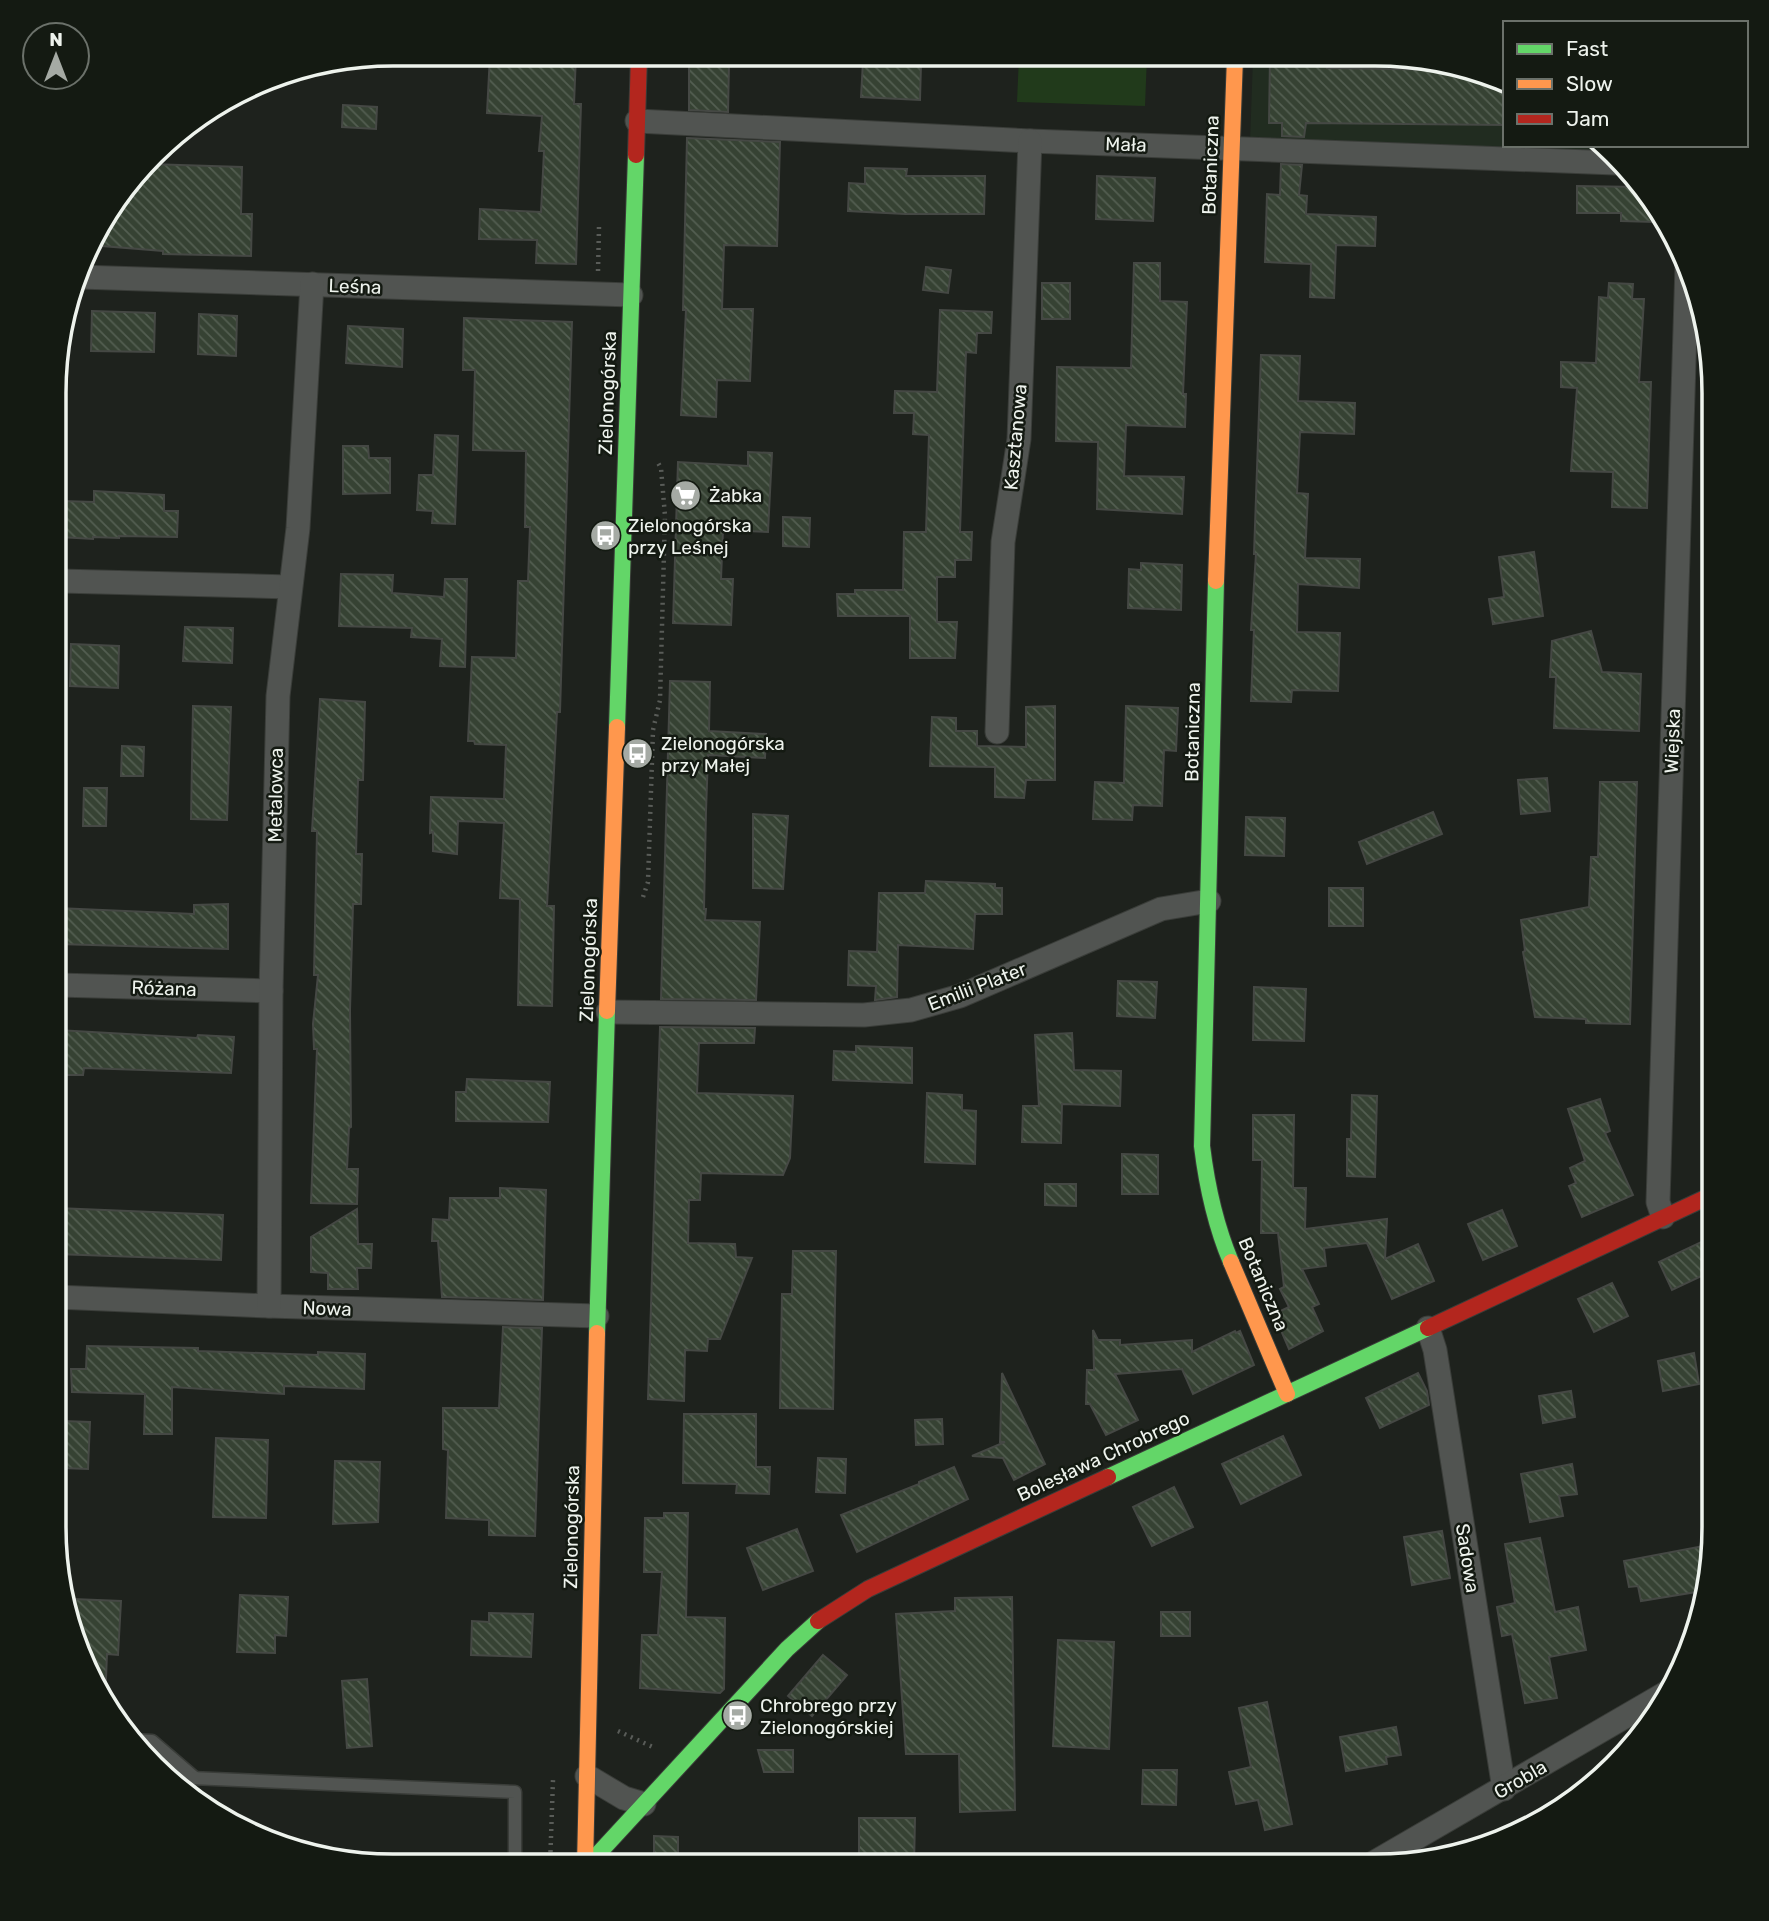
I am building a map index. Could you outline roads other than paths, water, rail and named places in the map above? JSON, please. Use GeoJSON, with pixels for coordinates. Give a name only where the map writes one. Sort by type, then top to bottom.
{"type":"FeatureCollection","features":[{"type":"Feature","properties":{"kind":"street","name":"Zielonogórska"},"geometry":{"type":"LineString","coordinates":[[586,1854],[597,1316],[639,66]]}},
{"type":"Feature","properties":{"kind":"street","name":"Botaniczna"},"geometry":{"type":"LineString","coordinates":[[1235,66],[1217,553],[1202,1146],[1207,1186],[1217,1229],[1287,1394]]}},
{"type":"Feature","properties":{"kind":"street","name":"Mała"},"geometry":{"type":"LineString","coordinates":[[637,121],[1030,141],[1608,163]]}},
{"type":"Feature","properties":{"kind":"street","name":"Kasztanowa"},"geometry":{"type":"LineString","coordinates":[[997,732],[1003,542],[1019,439],[1030,141]]}},
{"type":"Feature","properties":{"kind":"street","name":"Leśna"},"geometry":{"type":"LineString","coordinates":[[88,277],[631,295]]}},
{"type":"Feature","properties":{"kind":"street","name":"Metalowca"},"geometry":{"type":"LineString","coordinates":[[268,1307],[271,991],[278,696],[298,528],[312,284]]}},
{"type":"Feature","properties":{"kind":"street","name":"Wiejska"},"geometry":{"type":"LineString","coordinates":[[1663,1217],[1658,1202],[1686,293]]}},
{"type":"Feature","properties":{"kind":"street"},"geometry":{"type":"LineString","coordinates":[[66,581],[290,587]]}},
{"type":"Feature","properties":{"kind":"street","name":"Emilii Plater"},"geometry":{"type":"LineString","coordinates":[[608,1012],[864,1014],[911,1010],[960,996],[1161,909],[1209,901]]}},
{"type":"Feature","properties":{"kind":"street","name":"Różana"},"geometry":{"type":"LineString","coordinates":[[66,985],[271,991]]}},
{"type":"Feature","properties":{"kind":"street","name":"Bolesława Chrobrego"},"geometry":{"type":"LineString","coordinates":[[597,1854],[787,1649],[825,1615],[868,1589],[1702,1199]]}},
{"type":"Feature","properties":{"kind":"street","name":"Nowa"},"geometry":{"type":"LineString","coordinates":[[66,1297],[268,1307],[597,1316]]}},
{"type":"Feature","properties":{"kind":"street","name":"Sadowa"},"geometry":{"type":"LineString","coordinates":[[1428,1328],[1435,1350],[1504,1789]]}},
{"type":"Feature","properties":{"kind":"street","name":"Grobla"},"geometry":{"type":"LineString","coordinates":[[1389,1854],[1652,1701]]}},
{"type":"Feature","properties":{"kind":"street"},"geometry":{"type":"LineString","coordinates":[[587,1776],[624,1798],[644,1804]]}},
{"type":"Feature","properties":{"kind":"lane"},"geometry":{"type":"LineString","coordinates":[[146,1741],[152,1741],[195,1778]]}},
{"type":"Feature","properties":{"kind":"lane"},"geometry":{"type":"LineString","coordinates":[[184,1778],[515,1792],[515,1854]]}},
{"type":"Feature","properties":{"kind":"place","name":"Żabka"},"geometry":{"type":"Point","coordinates":[686,495]}},
{"type":"Feature","properties":{"kind":"place","name":"Zielonogórska przy Leśnej"},"geometry":{"type":"Point","coordinates":[605,536]}},
{"type":"Feature","properties":{"kind":"place","name":"Zielonogórska przy Małej"},"geometry":{"type":"Point","coordinates":[638,754]}},
{"type":"Feature","properties":{"kind":"place","name":"Chrobrego przy Zielonogórskiej"},"geometry":{"type":"Point","coordinates":[737,1716]}}]}
